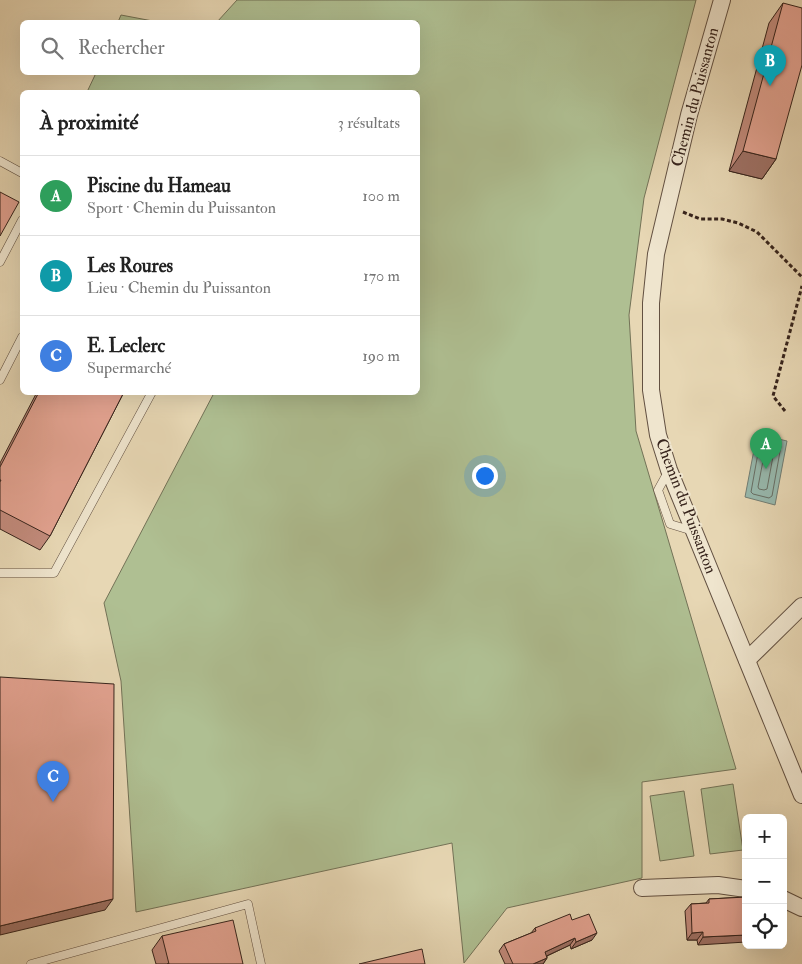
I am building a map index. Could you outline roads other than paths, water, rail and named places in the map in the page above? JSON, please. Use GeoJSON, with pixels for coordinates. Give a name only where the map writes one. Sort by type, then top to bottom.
{"type":"FeatureCollection","features":[{"type":"Feature","properties":{"kind":"street","name":"Chemin du Puissanton"},"geometry":{"type":"LineString","coordinates":[[722,0],[689,116],[656,254],[652,303],[651,380],[658,435],[669,470],[802,795]]}},
{"type":"Feature","properties":{"kind":"street"},"geometry":{"type":"LineString","coordinates":[[748,660],[802,606]]}},
{"type":"Feature","properties":{"kind":"street"},"geometry":{"type":"LineString","coordinates":[[642,888],[718,886],[742,889]]}},
{"type":"Feature","properties":{"kind":"street"},"geometry":{"type":"LineString","coordinates":[[787,901],[802,908]]}},
{"type":"Feature","properties":{"kind":"lane"},"geometry":{"type":"LineString","coordinates":[[0,161],[20,172]]}},
{"type":"Feature","properties":{"kind":"lane"},"geometry":{"type":"LineString","coordinates":[[0,262],[20,224]]}},
{"type":"Feature","properties":{"kind":"lane"},"geometry":{"type":"LineString","coordinates":[[0,380],[20,341]]}},
{"type":"Feature","properties":{"kind":"lane"},"geometry":{"type":"LineString","coordinates":[[0,573],[54,573],[150,395]]}},
{"type":"Feature","properties":{"kind":"lane"},"geometry":{"type":"LineString","coordinates":[[31,964],[248,904],[261,964]]}},
{"type":"Feature","properties":{"kind":"water"},"geometry":{"type":"Polygon","coordinates":[[[757,434],[787,441],[775,505],[745,497],[757,434]]]}},
{"type":"Feature","properties":{"kind":"place","name":"Les Roures"},"geometry":{"type":"Point","coordinates":[770,86]}},
{"type":"Feature","properties":{"kind":"place","name":"Piscine du Hameau"},"geometry":{"type":"Point","coordinates":[766,469]}},
{"type":"Feature","properties":{"kind":"place","name":"E. Leclerc"},"geometry":{"type":"Point","coordinates":[53,802]}}]}
